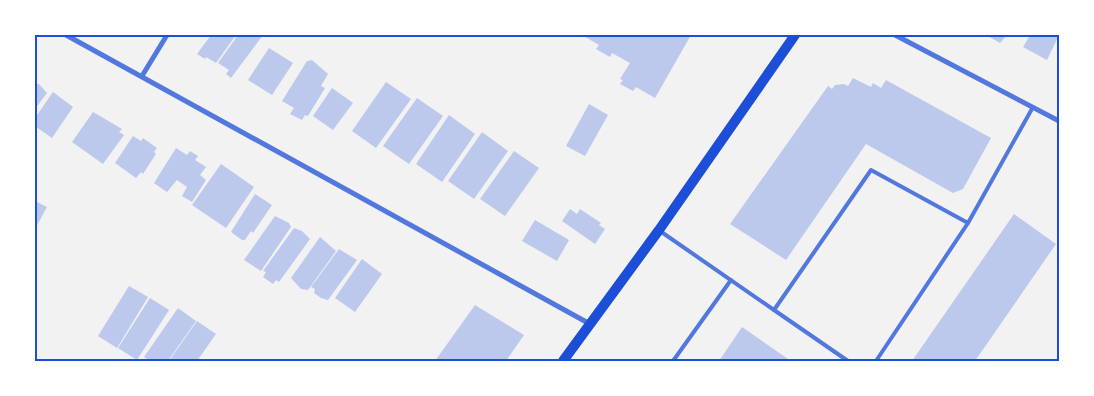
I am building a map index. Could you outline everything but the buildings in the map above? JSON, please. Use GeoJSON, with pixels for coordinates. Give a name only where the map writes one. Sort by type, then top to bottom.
{"type":"FeatureCollection","features":[{"type":"Feature","properties":{"kind":"main road"},"geometry":{"type":"LineString","coordinates":[[563,361],[659,230],[795,35]]}},
{"type":"Feature","properties":{"kind":"street"},"geometry":{"type":"LineString","coordinates":[[66,35],[590,324]]}},
{"type":"Feature","properties":{"kind":"street"},"geometry":{"type":"LineString","coordinates":[[142,76],[167,35]]}},
{"type":"Feature","properties":{"kind":"street"},"geometry":{"type":"LineString","coordinates":[[895,35],[1059,121]]}},
{"type":"Feature","properties":{"kind":"lane"},"geometry":{"type":"LineString","coordinates":[[876,361],[968,223],[1033,107]]}},
{"type":"Feature","properties":{"kind":"lane"},"geometry":{"type":"LineString","coordinates":[[774,310],[871,170],[968,223]]}},
{"type":"Feature","properties":{"kind":"lane"},"geometry":{"type":"LineString","coordinates":[[659,230],[848,361]]}},
{"type":"Feature","properties":{"kind":"lane"},"geometry":{"type":"LineString","coordinates":[[673,361],[731,280]]}}]}
